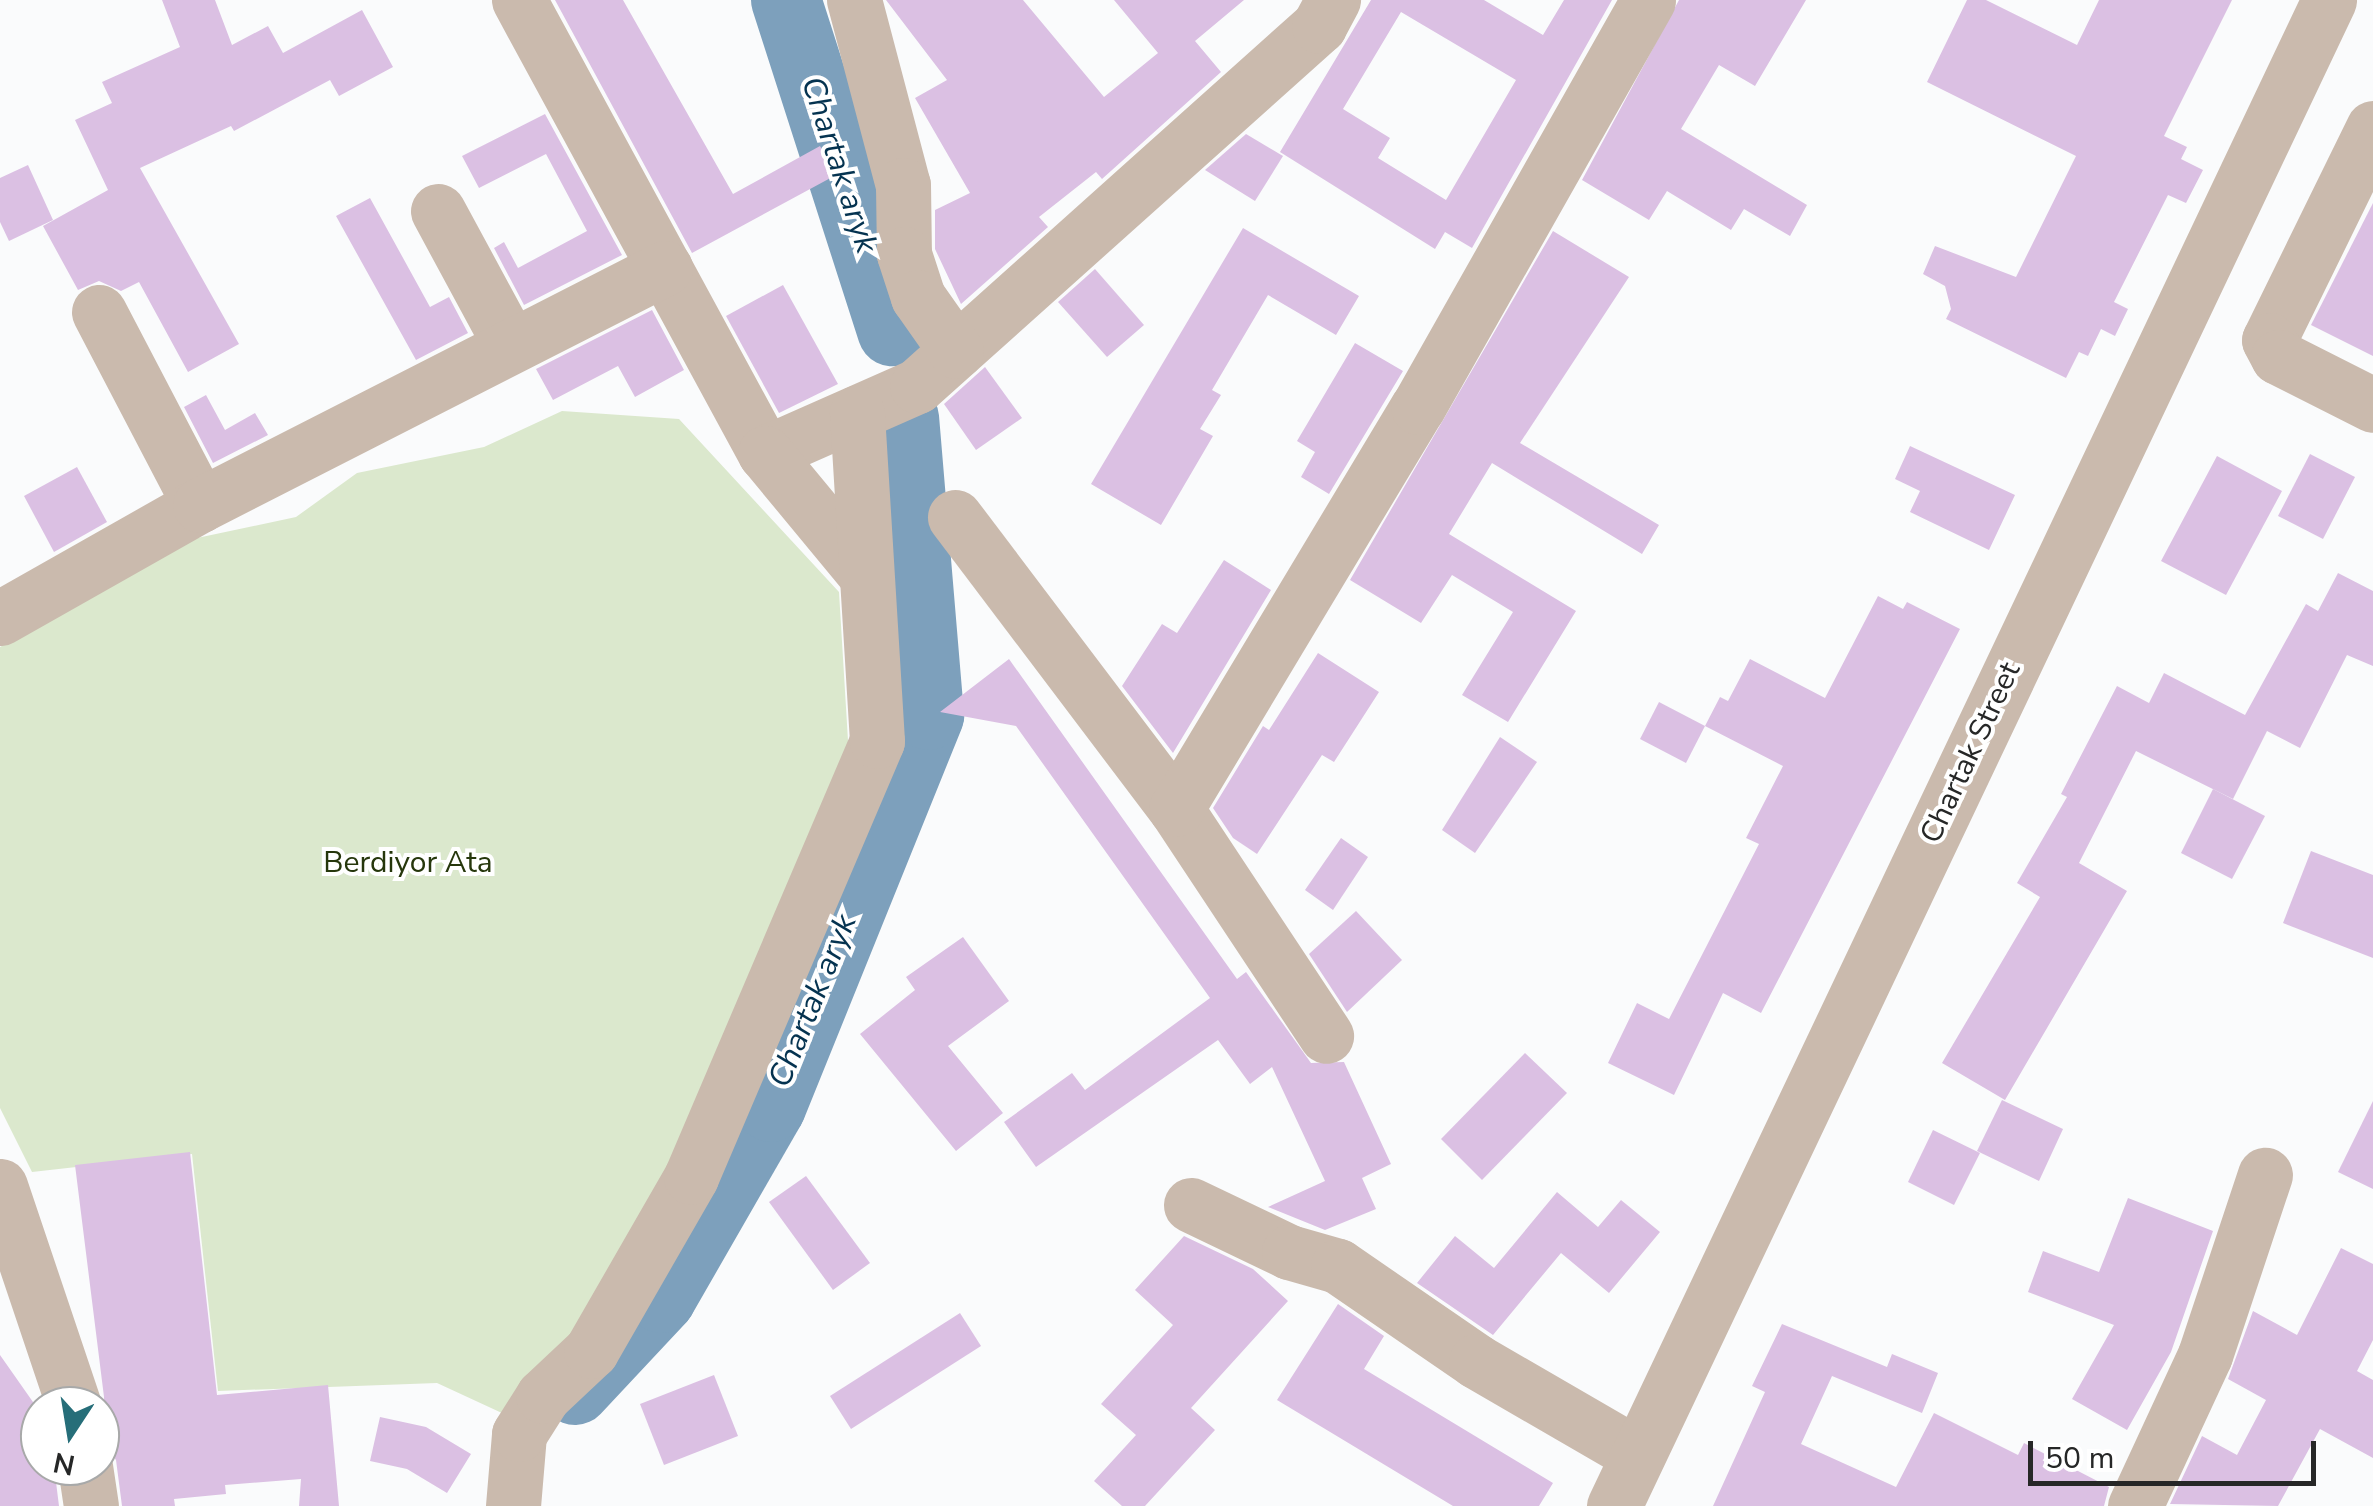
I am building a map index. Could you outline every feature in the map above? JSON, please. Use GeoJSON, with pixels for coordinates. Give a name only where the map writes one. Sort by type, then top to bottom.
{"type":"FeatureCollection","features":[{"type":"Feature","properties":{"kind":"street"},"geometry":{"type":"LineString","coordinates":[[520,0],[765,452],[864,574]]}},
{"type":"Feature","properties":{"kind":"street"},"geometry":{"type":"LineString","coordinates":[[854,0],[903,185],[904,254],[918,297],[956,351]]}},
{"type":"Feature","properties":{"kind":"street"},"geometry":{"type":"LineString","coordinates":[[765,452],[918,386],[1319,26],[1333,0]]}},
{"type":"Feature","properties":{"kind":"street"},"geometry":{"type":"LineString","coordinates":[[1176,809],[1418,407],[1648,0]]}},
{"type":"Feature","properties":{"kind":"street","name":"Chartak Street"},"geometry":{"type":"LineString","coordinates":[[1614,1506],[2328,0]]}},
{"type":"Feature","properties":{"kind":"street"},"geometry":{"type":"LineString","coordinates":[[2373,128],[2269,340],[2278,358],[2373,405]]}},
{"type":"Feature","properties":{"kind":"street"},"geometry":{"type":"LineString","coordinates":[[438,211],[511,346]]}},
{"type":"Feature","properties":{"kind":"street"},"geometry":{"type":"LineString","coordinates":[[0,618],[200,506],[665,268]]}},
{"type":"Feature","properties":{"kind":"street"},"geometry":{"type":"LineString","coordinates":[[98,312],[200,506]]}},
{"type":"Feature","properties":{"kind":"street"},"geometry":{"type":"LineString","coordinates":[[517,1469],[543,1396],[591,1351],[691,1177],[877,740],[857,413]]}},
{"type":"Feature","properties":{"kind":"street"},"geometry":{"type":"LineString","coordinates":[[955,517],[1176,809],[1326,1036]]}},
{"type":"Feature","properties":{"kind":"street"},"geometry":{"type":"LineString","coordinates":[[2134,1506],[2204,1355],[2265,1174]]}},
{"type":"Feature","properties":{"kind":"street"},"geometry":{"type":"LineString","coordinates":[[0,1186],[67,1386]]}},
{"type":"Feature","properties":{"kind":"street"},"geometry":{"type":"LineString","coordinates":[[1192,1205],[1289,1252],[1338,1266],[1476,1361],[1638,1455]]}},
{"type":"Feature","properties":{"kind":"green space","name":"Berdiyor Ata"},"geometry":{"type":"Polygon","coordinates":[[[562,411],[679,419],[839,592],[849,757],[680,1148],[613,1269],[515,1419],[437,1383],[218,1391],[192,1154],[32,1172],[0,1108],[0,647],[197,538],[296,517],[357,473],[484,447],[562,411]]]}},
{"type":"Feature","properties":{"kind":"building"},"geometry":{"type":"Polygon","coordinates":[[[162,0],[215,0],[232,45],[268,26],[283,53],[362,10],[393,67],[339,96],[330,80],[234,131],[231,126],[140,168],[239,344],[188,372],[139,282],[121,291],[99,281],[78,290],[43,226],[108,190],[75,120],[112,103],[102,82],[180,47],[162,0]]]}},
{"type":"Feature","properties":{"kind":"building"},"geometry":{"type":"Polygon","coordinates":[[[555,0],[623,0],[733,194],[820,146],[836,175],[692,253],[555,0]]]}},
{"type":"Feature","properties":{"kind":"building"},"geometry":{"type":"Polygon","coordinates":[[[886,0],[1023,0],[1104,97],[1158,53],[1114,0],[1244,0],[1195,41],[1221,72],[1102,179],[1096,172],[1039,217],[1048,227],[961,304],[935,249],[935,210],[970,193],[915,98],[947,80],[886,0]]]}},
{"type":"Feature","properties":{"kind":"building"},"geometry":{"type":"Polygon","coordinates":[[[1371,0],[1484,0],[1543,35],[1564,0],[1612,0],[1472,248],[1445,232],[1435,249],[1280,152],[1371,0]],[[1401,12],[1343,109],[1390,138],[1378,158],[1446,200],[1516,80],[1401,12]]]}},
{"type":"Feature","properties":{"kind":"building"},"geometry":{"type":"Polygon","coordinates":[[[1679,0],[1806,0],[1755,86],[1719,65],[1681,129],[1807,205],[1790,236],[1744,209],[1731,230],[1667,191],[1649,220],[1582,180],[1679,0]]]}},
{"type":"Feature","properties":{"kind":"building"},"geometry":{"type":"Polygon","coordinates":[[[1967,0],[1986,0],[2077,45],[2099,0],[2232,0],[2164,136],[2187,147],[2181,159],[2203,170],[2186,203],[2168,195],[2114,302],[2128,309],[2115,336],[2101,329],[2088,356],[2079,352],[2066,378],[1946,319],[1951,309],[1945,286],[1923,274],[1935,246],[2016,277],[2076,156],[1927,82],[1967,0]]]}},
{"type":"Feature","properties":{"kind":"building"},"geometry":{"type":"Polygon","coordinates":[[[545,114],[622,255],[524,305],[494,248],[504,242],[518,268],[587,231],[546,154],[479,188],[462,156],[545,114]]]}},
{"type":"Feature","properties":{"kind":"building"},"geometry":{"type":"Polygon","coordinates":[[[1246,134],[1283,156],[1255,201],[1205,170],[1246,134]]]}},
{"type":"Feature","properties":{"kind":"building"},"geometry":{"type":"Polygon","coordinates":[[[28,165],[53,220],[9,241],[0,222],[0,178],[28,165]]]}},
{"type":"Feature","properties":{"kind":"building"},"geometry":{"type":"Polygon","coordinates":[[[370,198],[430,307],[449,297],[468,333],[416,360],[336,216],[370,198]]]}},
{"type":"Feature","properties":{"kind":"building"},"geometry":{"type":"Polygon","coordinates":[[[2373,203],[2373,356],[2311,325],[2373,203]]]}},
{"type":"Feature","properties":{"kind":"building"},"geometry":{"type":"Polygon","coordinates":[[[1243,228],[1359,296],[1336,335],[1268,295],[1212,390],[1221,395],[1200,429],[1213,436],[1161,525],[1091,484],[1243,228]]]}},
{"type":"Feature","properties":{"kind":"building"},"geometry":{"type":"Polygon","coordinates":[[[1553,231],[1629,277],[1520,443],[1659,525],[1642,554],[1492,463],[1449,534],[1576,611],[1508,722],[1462,695],[1513,612],[1452,575],[1421,623],[1350,580],[1553,231]]]}},
{"type":"Feature","properties":{"kind":"building"},"geometry":{"type":"Polygon","coordinates":[[[1095,269],[1144,325],[1107,357],[1058,302],[1095,269]]]}},
{"type":"Feature","properties":{"kind":"building"},"geometry":{"type":"Polygon","coordinates":[[[783,285],[838,384],[779,413],[726,316],[783,285]]]}},
{"type":"Feature","properties":{"kind":"building"},"geometry":{"type":"Polygon","coordinates":[[[652,310],[684,370],[635,397],[618,366],[553,400],[536,369],[652,310]]]}},
{"type":"Feature","properties":{"kind":"building"},"geometry":{"type":"Polygon","coordinates":[[[1355,343],[1403,371],[1329,494],[1301,477],[1315,452],[1297,441],[1355,343]]]}},
{"type":"Feature","properties":{"kind":"building"},"geometry":{"type":"Polygon","coordinates":[[[985,367],[1022,418],[976,450],[944,404],[985,367]]]}},
{"type":"Feature","properties":{"kind":"building"},"geometry":{"type":"Polygon","coordinates":[[[206,395],[225,430],[255,413],[268,435],[213,463],[184,407],[206,395]]]}},
{"type":"Feature","properties":{"kind":"building"},"geometry":{"type":"Polygon","coordinates":[[[1910,446],[2015,495],[1989,550],[1910,512],[1920,491],[1895,479],[1910,446]]]}},
{"type":"Feature","properties":{"kind":"building"},"geometry":{"type":"Polygon","coordinates":[[[2310,454],[2355,477],[2323,539],[2278,516],[2310,454]]]}},
{"type":"Feature","properties":{"kind":"building"},"geometry":{"type":"Polygon","coordinates":[[[2217,456],[2282,491],[2226,595],[2161,561],[2217,456]]]}},
{"type":"Feature","properties":{"kind":"building"},"geometry":{"type":"Polygon","coordinates":[[[77,467],[107,522],[54,552],[24,496],[77,467]]]}},
{"type":"Feature","properties":{"kind":"building"},"geometry":{"type":"Polygon","coordinates":[[[1224,560],[1271,590],[1173,753],[1122,686],[1162,624],[1177,633],[1224,560]]]}},
{"type":"Feature","properties":{"kind":"building"},"geometry":{"type":"Polygon","coordinates":[[[2338,573],[2373,591],[2373,666],[2347,655],[2300,748],[2267,731],[2233,799],[2136,751],[2079,863],[2127,891],[2005,1100],[1942,1063],[2040,897],[2017,883],[2067,797],[2061,794],[2117,686],[2149,703],[2164,673],[2245,715],[2306,604],[2318,611],[2338,573]]]}},
{"type":"Feature","properties":{"kind":"building"},"geometry":{"type":"Polygon","coordinates":[[[1878,596],[1903,609],[1907,602],[1960,629],[1761,1013],[1723,993],[1674,1095],[1608,1063],[1637,1003],[1669,1019],[1759,844],[1746,838],[1783,766],[1705,726],[1720,697],[1728,701],[1750,659],[1825,698],[1878,596]]]}},
{"type":"Feature","properties":{"kind":"building"},"geometry":{"type":"Polygon","coordinates":[[[1318,653],[1379,692],[1334,762],[1322,755],[1257,854],[1233,838],[1213,808],[1263,726],[1269,730],[1318,653]]]}},
{"type":"Feature","properties":{"kind":"building"},"geometry":{"type":"Polygon","coordinates":[[[1009,659],[1237,979],[1246,972],[1311,1063],[1344,1062],[1391,1164],[1362,1178],[1376,1209],[1325,1230],[1268,1207],[1325,1181],[1272,1067],[1250,1084],[1218,1040],[1036,1167],[1004,1122],[1072,1073],[1085,1090],[1210,998],[1016,726],[940,712],[1009,659]]]}},
{"type":"Feature","properties":{"kind":"building"},"geometry":{"type":"Polygon","coordinates":[[[1659,702],[1705,726],[1686,763],[1640,739],[1659,702]]]}},
{"type":"Feature","properties":{"kind":"building"},"geometry":{"type":"Polygon","coordinates":[[[1500,737],[1537,762],[1475,853],[1442,830],[1500,737]]]}},
{"type":"Feature","properties":{"kind":"building"},"geometry":{"type":"Polygon","coordinates":[[[2213,789],[2265,816],[2232,879],[2181,853],[2213,789]]]}},
{"type":"Feature","properties":{"kind":"building"},"geometry":{"type":"Polygon","coordinates":[[[1341,838],[1368,857],[1333,910],[1305,890],[1341,838]]]}},
{"type":"Feature","properties":{"kind":"building"},"geometry":{"type":"Polygon","coordinates":[[[2311,851],[2373,875],[2373,958],[2283,923],[2311,851]]]}},
{"type":"Feature","properties":{"kind":"building"},"geometry":{"type":"Polygon","coordinates":[[[1356,911],[1402,960],[1347,1012],[1309,954],[1356,911]]]}},
{"type":"Feature","properties":{"kind":"building"},"geometry":{"type":"Polygon","coordinates":[[[963,937],[1009,1001],[948,1046],[1003,1113],[956,1151],[860,1034],[915,990],[906,977],[963,937]]]}},
{"type":"Feature","properties":{"kind":"building"},"geometry":{"type":"Polygon","coordinates":[[[1525,1053],[1567,1093],[1482,1180],[1441,1139],[1525,1053]]]}},
{"type":"Feature","properties":{"kind":"building"},"geometry":{"type":"Polygon","coordinates":[[[2002,1100],[2063,1129],[2039,1181],[1977,1151],[2002,1100]]]}},
{"type":"Feature","properties":{"kind":"building"},"geometry":{"type":"Polygon","coordinates":[[[2373,1101],[2373,1189],[2338,1172],[2373,1101]]]}},
{"type":"Feature","properties":{"kind":"building"},"geometry":{"type":"Polygon","coordinates":[[[1933,1130],[1980,1153],[1954,1205],[1908,1182],[1933,1130]]]}},
{"type":"Feature","properties":{"kind":"building"},"geometry":{"type":"Polygon","coordinates":[[[190,1152],[217,1395],[328,1385],[339,1506],[299,1506],[301,1479],[225,1485],[226,1494],[174,1499],[175,1506],[122,1506],[120,1386],[103,1386],[75,1165],[190,1152]]]}},
{"type":"Feature","properties":{"kind":"building"},"geometry":{"type":"Polygon","coordinates":[[[806,1176],[870,1263],[833,1290],[769,1202],[806,1176]]]}},
{"type":"Feature","properties":{"kind":"building"},"geometry":{"type":"Polygon","coordinates":[[[1557,1192],[1598,1227],[1621,1200],[1660,1232],[1609,1293],[1561,1253],[1493,1335],[1417,1283],[1455,1236],[1494,1268],[1557,1192]]]}},
{"type":"Feature","properties":{"kind":"building"},"geometry":{"type":"Polygon","coordinates":[[[2128,1198],[2213,1231],[2171,1352],[2127,1430],[2072,1399],[2114,1325],[2028,1292],[2043,1251],[2099,1272],[2128,1198]]]}},
{"type":"Feature","properties":{"kind":"building"},"geometry":{"type":"Polygon","coordinates":[[[1184,1236],[1253,1269],[1288,1301],[1191,1408],[1215,1430],[1145,1506],[1122,1506],[1094,1481],[1136,1435],[1101,1404],[1173,1325],[1135,1290],[1184,1236]]]}},
{"type":"Feature","properties":{"kind":"building"},"geometry":{"type":"Polygon","coordinates":[[[2341,1248],[2373,1264],[2373,1340],[2357,1371],[2373,1380],[2373,1458],[2320,1429],[2278,1506],[2170,1504],[2202,1436],[2237,1455],[2266,1400],[2228,1379],[2253,1311],[2297,1335],[2341,1248]]]}},
{"type":"Feature","properties":{"kind":"building"},"geometry":{"type":"Polygon","coordinates":[[[1338,1304],[1384,1336],[1364,1369],[1553,1483],[1539,1506],[1453,1506],[1277,1400],[1338,1304]]]}},
{"type":"Feature","properties":{"kind":"building"},"geometry":{"type":"Polygon","coordinates":[[[960,1313],[981,1346],[851,1429],[830,1396],[960,1313]]]}},
{"type":"Feature","properties":{"kind":"building"},"geometry":{"type":"Polygon","coordinates":[[[1782,1324],[1887,1367],[1892,1354],[1938,1373],[1922,1413],[1832,1376],[1801,1444],[1896,1487],[1934,1413],[2018,1455],[2024,1443],[2109,1487],[2104,1506],[1713,1506],[1765,1392],[1752,1386],[1782,1324]]]}},
{"type":"Feature","properties":{"kind":"building"},"geometry":{"type":"Polygon","coordinates":[[[0,1355],[22,1386],[20,1486],[56,1486],[59,1506],[0,1506],[0,1355]]]}},
{"type":"Feature","properties":{"kind":"building"},"geometry":{"type":"Polygon","coordinates":[[[714,1375],[738,1436],[664,1465],[640,1404],[714,1375]]]}},
{"type":"Feature","properties":{"kind":"building"},"geometry":{"type":"Polygon","coordinates":[[[380,1417],[426,1427],[471,1454],[447,1493],[407,1469],[370,1461],[380,1417]]]}},
{"type":"Feature","properties":{"kind":"waterway","name":"Chartak aryk"},"geometry":{"type":"LineString","coordinates":[[786,0],[892,331]]}},
{"type":"Feature","properties":{"kind":"waterway","name":"Chartak aryk"},"geometry":{"type":"LineString","coordinates":[[575,1390],[661,1298],[771,1107],[929,715],[904,418]]}}]}
